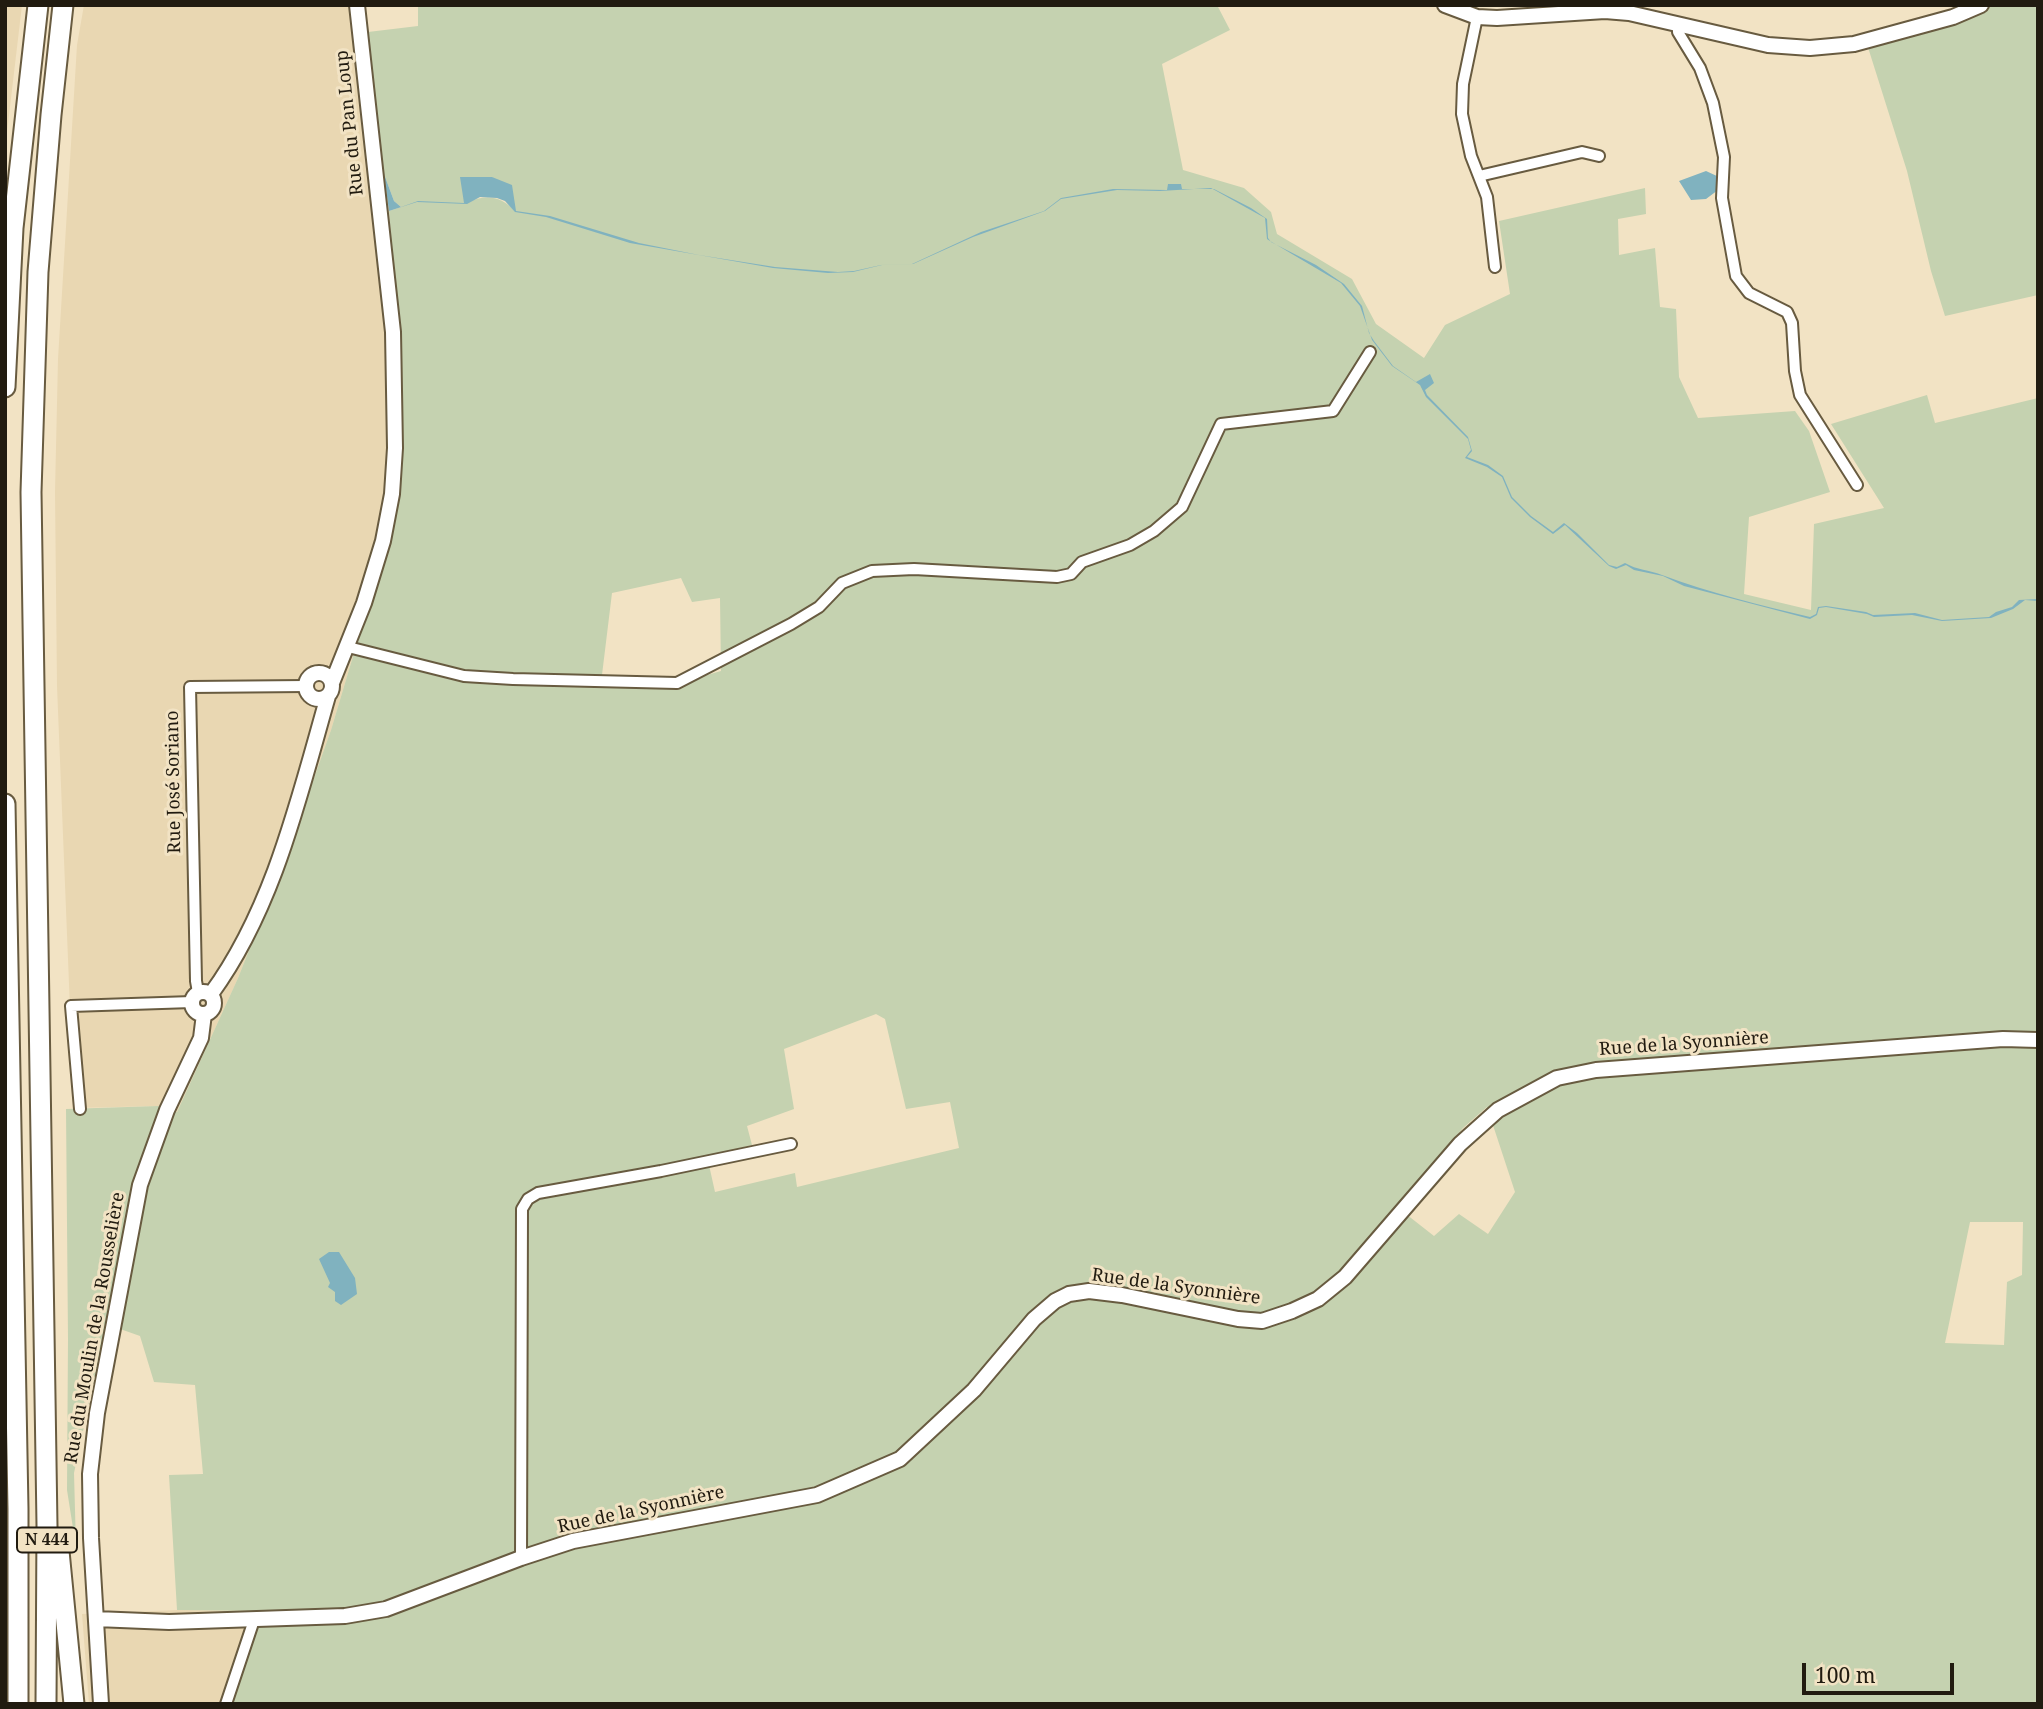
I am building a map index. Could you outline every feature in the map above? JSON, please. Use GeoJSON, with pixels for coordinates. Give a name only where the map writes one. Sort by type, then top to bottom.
{"type":"FeatureCollection","features":[{"type":"Feature","properties":{"kind":"highway"},"geometry":{"type":"LineString","coordinates":[[5,387],[15,202],[38,5]]}},
{"type":"Feature","properties":{"kind":"highway","name":"N 444"},"geometry":{"type":"LineString","coordinates":[[46,1704],[31,479],[39,258],[51,115],[64,5]]}},
{"type":"Feature","properties":{"kind":"highway","name":"N 444"},"geometry":{"type":"LineString","coordinates":[[5,804],[18,1487],[18,1704]]}},
{"type":"Feature","properties":{"kind":"highway"},"geometry":{"type":"LineString","coordinates":[[44,1377],[52,1383],[56,1519],[74,1704]]}},
{"type":"Feature","properties":{"kind":"highway"},"geometry":{"type":"LineString","coordinates":[[5,1578],[9,1490],[18,1487]]}},
{"type":"Feature","properties":{"kind":"street","name":"Rue du Pan Loup"},"geometry":{"type":"LineString","coordinates":[[348,647],[383,541],[392,494],[396,397],[393,332],[357,5]]}},
{"type":"Feature","properties":{"kind":"street"},"geometry":{"type":"LineString","coordinates":[[1445,5],[1477,17],[1497,19],[1630,9],[1678,24],[1768,45],[1810,48],[1866,41],[1953,18],[1981,5]]}},
{"type":"Feature","properties":{"kind":"street"},"geometry":{"type":"LineString","coordinates":[[1477,17],[1463,84],[1462,114],[1471,156],[1487,197],[1495,267]]}},
{"type":"Feature","properties":{"kind":"street"},"geometry":{"type":"LineString","coordinates":[[1678,24],[1678,32],[1699,68],[1713,103],[1724,157],[1722,198],[1736,276],[1749,293],[1791,316],[1795,371],[1800,395],[1857,485]]}},
{"type":"Feature","properties":{"kind":"street"},"geometry":{"type":"LineString","coordinates":[[1479,176],[1582,152],[1599,156]]}},
{"type":"Feature","properties":{"kind":"street"},"geometry":{"type":"LineString","coordinates":[[348,647],[464,676],[677,683],[791,624],[819,607],[842,583],[872,571],[914,569],[1056,577],[1071,574],[1082,562],[1130,545],[1154,531],[1182,507],[1221,424],[1333,411],[1370,352]]}},
{"type":"Feature","properties":{"kind":"street"},"geometry":{"type":"LineString","coordinates":[[315,744],[317,724],[309,692],[310,676],[319,672],[348,647]]}},
{"type":"Feature","properties":{"kind":"street"},"geometry":{"type":"LineString","coordinates":[[204,1014],[194,1010],[200,996],[233,964],[273,872],[330,689],[348,647]]}},
{"type":"Feature","properties":{"kind":"street"},"geometry":{"type":"LineString","coordinates":[[319,672],[327,675],[330,689]]}},
{"type":"Feature","properties":{"kind":"street","name":"Rue José Soriano"},"geometry":{"type":"LineString","coordinates":[[200,996],[196,981],[190,687],[309,692]]}},
{"type":"Feature","properties":{"kind":"street"},"geometry":{"type":"LineString","coordinates":[[309,692],[321,700],[330,689]]}},
{"type":"Feature","properties":{"kind":"street"},"geometry":{"type":"LineString","coordinates":[[80,1109],[71,1006],[200,996]]}},
{"type":"Feature","properties":{"kind":"street","name":"Rue du Moulin de la Rousselière"},"geometry":{"type":"LineString","coordinates":[[102,1704],[90,1474],[97,1413],[140,1185],[167,1110],[201,1038],[204,1014],[211,1011],[214,1004],[200,996]]}},
{"type":"Feature","properties":{"kind":"street","name":"Rue de la Syonnière"},"geometry":{"type":"LineString","coordinates":[[96,1619],[169,1622],[254,1620],[345,1616],[386,1609],[573,1541],[817,1495],[900,1459],[974,1390],[1034,1319],[1055,1301],[1069,1294],[1089,1291],[1122,1295],[1238,1319],[1262,1321],[1318,1299],[1345,1277],[1460,1144],[1498,1110],[1557,1078],[1596,1070],[2003,1039],[2038,1040]]}},
{"type":"Feature","properties":{"kind":"street"},"geometry":{"type":"LineString","coordinates":[[521,1558],[522,1209],[528,1199],[538,1193],[791,1143]]}},
{"type":"Feature","properties":{"kind":"street"},"geometry":{"type":"LineString","coordinates":[[226,1704],[254,1620]]}},
{"type":"Feature","properties":{"kind":"shaded area"},"geometry":{"type":"Polygon","coordinates":[[[5,5],[22,5],[5,149],[5,5]]]}},
{"type":"Feature","properties":{"kind":"shaded area"},"geometry":{"type":"Polygon","coordinates":[[[84,5],[350,5],[353,33],[368,32],[389,211],[401,376],[397,475],[371,596],[331,730],[286,857],[238,978],[177,1112],[158,1106],[74,1108],[57,686],[55,492],[58,359],[77,45],[84,5]]]}},
{"type":"Feature","properties":{"kind":"shaded area"},"geometry":{"type":"Polygon","coordinates":[[[177,1610],[259,1611],[258,1623],[233,1704],[89,1704],[82,1614],[177,1610]]]}},
{"type":"Feature","properties":{"kind":"green space"},"geometry":{"type":"Polygon","coordinates":[[[418,5],[1217,5],[1230,30],[1162,64],[1183,170],[1244,188],[1271,212],[1277,234],[1352,279],[1376,324],[1424,358],[1445,325],[1510,294],[1499,221],[1645,188],[1646,214],[1618,219],[1619,255],[1655,248],[1660,307],[1676,309],[1679,377],[1698,418],[1795,411],[1809,431],[1830,492],[1749,517],[1744,594],[1811,610],[1814,524],[1884,508],[1831,424],[1927,395],[1935,423],[2038,398],[2038,1704],[233,1704],[258,1623],[259,1611],[177,1610],[169,1475],[203,1474],[195,1385],[154,1382],[140,1336],[106,1324],[74,1473],[76,1547],[67,1490],[66,1109],[158,1106],[177,1112],[238,978],[286,857],[331,730],[371,596],[397,475],[401,376],[389,211],[401,207],[394,201],[384,174],[368,32],[418,26],[418,5]],[[461,177],[467,203],[480,198],[492,198],[504,202],[515,211],[492,177],[461,177]],[[681,578],[612,593],[601,683],[693,679],[721,671],[720,598],[692,602],[681,578]],[[876,1014],[784,1049],[794,1109],[747,1126],[752,1145],[707,1156],[715,1192],[795,1173],[797,1187],[959,1148],[950,1102],[906,1109],[885,1019],[876,1014]],[[1487,1107],[1463,1128],[1397,1207],[1434,1236],[1459,1214],[1488,1234],[1515,1192],[1487,1107]],[[1970,1222],[1945,1343],[2004,1345],[2007,1282],[2022,1275],[2023,1222],[1970,1222]]]}},
{"type":"Feature","properties":{"kind":"green space"},"geometry":{"type":"Polygon","coordinates":[[[1989,5],[2038,5],[2038,295],[1945,316],[1931,271],[1907,171],[1866,41],[1954,19],[1989,5]]]}},
{"type":"Feature","properties":{"kind":"water"},"geometry":{"type":"Polygon","coordinates":[[[1706,171],[1719,177],[1718,190],[1706,199],[1691,200],[1679,181],[1706,171]]]}},
{"type":"Feature","properties":{"kind":"water"},"geometry":{"type":"Polygon","coordinates":[[[384,174],[394,201],[401,207],[418,201],[464,203],[460,177],[492,177],[512,185],[516,211],[550,216],[639,243],[699,255],[775,267],[838,272],[881,265],[912,264],[981,232],[1044,211],[1061,198],[1113,189],[1167,190],[1168,184],[1181,184],[1182,189],[1194,189],[1160,191],[1117,190],[1061,199],[1045,211],[973,237],[913,264],[882,265],[853,272],[828,273],[773,268],[630,243],[546,217],[515,212],[505,201],[497,198],[480,197],[467,204],[417,202],[389,211],[384,174]]]}},
{"type":"Feature","properties":{"kind":"water"},"geometry":{"type":"Polygon","coordinates":[[[1213,189],[1267,219],[1270,241],[1267,239],[1265,218],[1213,189]]]}},
{"type":"Feature","properties":{"kind":"water"},"geometry":{"type":"Polygon","coordinates":[[[1276,245],[1316,265],[1344,284],[1362,306],[1368,327],[1360,306],[1341,283],[1276,245]]]}},
{"type":"Feature","properties":{"kind":"water"},"geometry":{"type":"Polygon","coordinates":[[[1370,335],[1393,366],[1416,382],[1430,374],[1434,383],[1425,390],[1427,395],[1468,437],[1472,451],[1467,457],[1488,465],[1503,476],[1512,497],[1531,516],[1553,532],[1564,523],[1609,565],[1617,567],[1625,563],[1717,593],[1810,617],[1816,614],[1818,607],[1826,606],[1873,615],[1915,613],[1942,620],[1989,617],[2012,607],[2019,600],[2038,599],[2038,601],[2025,600],[2013,609],[1991,618],[1942,621],[1912,615],[1874,617],[1826,607],[1819,608],[1817,615],[1810,619],[1684,586],[1663,576],[1634,570],[1626,565],[1616,569],[1609,566],[1565,525],[1553,534],[1530,517],[1511,498],[1502,477],[1465,458],[1471,450],[1468,439],[1426,397],[1420,385],[1392,366],[1372,340],[1370,335]]]}},
{"type":"Feature","properties":{"kind":"water"},"geometry":{"type":"Polygon","coordinates":[[[329,1252],[339,1252],[355,1278],[357,1294],[341,1305],[335,1301],[335,1292],[328,1287],[330,1283],[319,1259],[329,1252]]]}}]}
